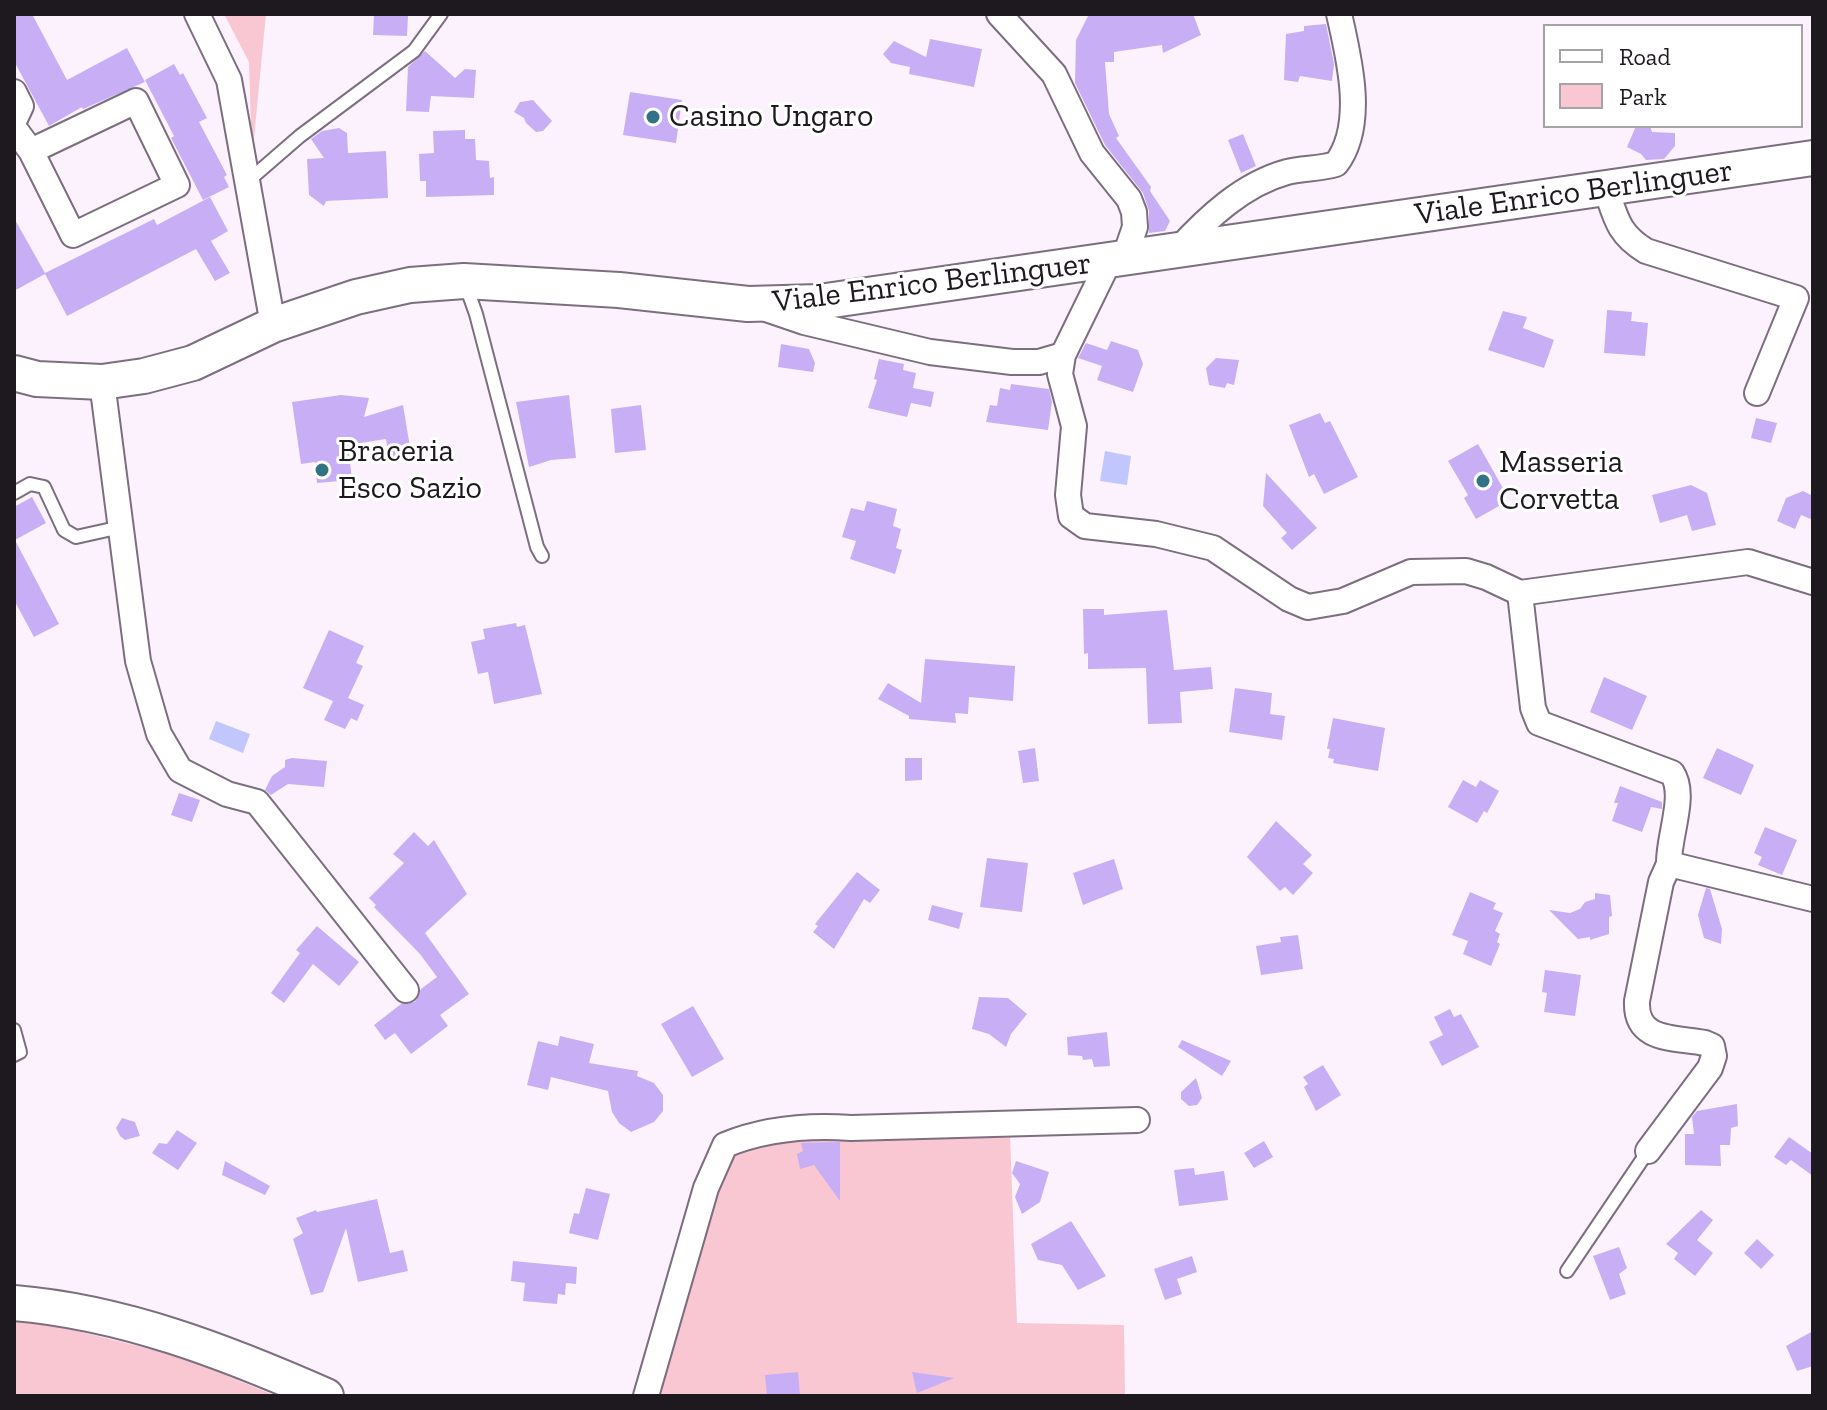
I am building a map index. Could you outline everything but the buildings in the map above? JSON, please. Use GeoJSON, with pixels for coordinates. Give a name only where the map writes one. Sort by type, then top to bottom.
{"type":"FeatureCollection","features":[{"type":"Feature","properties":{"kind":"main road","name":"Viale Enrico Berlinguer"},"geometry":{"type":"LineString","coordinates":[[14,373],[37,379],[102,382],[144,376],[193,363],[273,325],[356,297],[410,285],[464,281],[619,290],[748,304],[819,302],[1813,158]]}},
{"type":"Feature","properties":{"kind":"main road"},"geometry":{"type":"LineString","coordinates":[[14,1303],[49,1306],[175,1335],[326,1396]]}},
{"type":"Feature","properties":{"kind":"street"},"geometry":{"type":"LineString","coordinates":[[197,14],[229,80],[273,325]]}},
{"type":"Feature","properties":{"kind":"street"},"geometry":{"type":"LineString","coordinates":[[999,14],[1054,74],[1092,153],[1129,199],[1134,212],[1135,227],[1063,355],[1060,374],[1074,426],[1068,495],[1071,516],[1085,526],[1156,534],[1213,548],[1289,599],[1308,607],[1343,601],[1411,572],[1466,571],[1520,593],[1748,562],[1813,582]]}},
{"type":"Feature","properties":{"kind":"street"},"geometry":{"type":"LineString","coordinates":[[1177,251],[1215,212],[1263,180],[1290,171],[1336,164],[1346,151],[1351,123],[1352,86],[1339,14]]}},
{"type":"Feature","properties":{"kind":"street"},"geometry":{"type":"LineString","coordinates":[[14,92],[21,106],[14,121]]}},
{"type":"Feature","properties":{"kind":"street"},"geometry":{"type":"LineString","coordinates":[[14,128],[31,151],[73,235],[177,185],[136,101],[31,151]]}},
{"type":"Feature","properties":{"kind":"street"},"geometry":{"type":"LineString","coordinates":[[1606,189],[1619,228],[1637,246],[1796,298],[1757,393]]}},
{"type":"Feature","properties":{"kind":"street"},"geometry":{"type":"LineString","coordinates":[[748,304],[804,322],[930,352],[1012,362],[1039,362],[1063,355]]}},
{"type":"Feature","properties":{"kind":"street"},"geometry":{"type":"LineString","coordinates":[[102,382],[138,661],[159,734],[180,770],[227,794],[257,802],[406,990]]}},
{"type":"Feature","properties":{"kind":"street"},"geometry":{"type":"LineString","coordinates":[[1520,593],[1533,708],[1539,723],[1672,773],[1678,781],[1669,864],[1661,882],[1637,1001],[1637,1015],[1640,1025],[1652,1034],[1705,1043],[1712,1046],[1714,1056],[1710,1068],[1648,1151]]}},
{"type":"Feature","properties":{"kind":"street"},"geometry":{"type":"LineString","coordinates":[[1669,864],[1813,899]]}},
{"type":"Feature","properties":{"kind":"street"},"geometry":{"type":"LineString","coordinates":[[646,1396],[706,1188],[725,1145],[745,1137],[817,1126],[851,1128],[1137,1120]]}},
{"type":"Feature","properties":{"kind":"lane"},"geometry":{"type":"LineString","coordinates":[[248,181],[300,136],[414,51],[441,14]]}},
{"type":"Feature","properties":{"kind":"lane"},"geometry":{"type":"LineString","coordinates":[[464,281],[476,314],[537,547],[542,556]]}},
{"type":"Feature","properties":{"kind":"lane"},"geometry":{"type":"LineString","coordinates":[[14,493],[30,484],[44,487],[64,530],[76,537],[121,527]]}},
{"type":"Feature","properties":{"kind":"lane"},"geometry":{"type":"LineString","coordinates":[[14,1030],[20,1052],[14,1055]]}},
{"type":"Feature","properties":{"kind":"lane"},"geometry":{"type":"LineString","coordinates":[[1567,1271],[1648,1151]]}},
{"type":"Feature","properties":{"kind":"green space"},"geometry":{"type":"Polygon","coordinates":[[[224,14],[266,14],[252,159],[249,62],[224,14]]]}},
{"type":"Feature","properties":{"kind":"green space"},"geometry":{"type":"Polygon","coordinates":[[[1010,1134],[1017,1323],[1124,1325],[1125,1396],[652,1396],[722,1151],[757,1141],[1010,1134]]]}},
{"type":"Feature","properties":{"kind":"green space"},"geometry":{"type":"Polygon","coordinates":[[[14,1319],[36,1321],[179,1356],[276,1396],[14,1396],[14,1319]]]}},
{"type":"Feature","properties":{"kind":"water"},"geometry":{"type":"Polygon","coordinates":[[[1105,451],[1131,456],[1127,485],[1100,481],[1105,451]]]}},
{"type":"Feature","properties":{"kind":"water"},"geometry":{"type":"Polygon","coordinates":[[[216,721],[250,734],[243,753],[209,739],[216,721]]]}},
{"type":"Feature","properties":{"kind":"place","name":"Casino Ungaro"},"geometry":{"type":"Point","coordinates":[653,117]}},
{"type":"Feature","properties":{"kind":"place","name":"Braceria Esco Sazio"},"geometry":{"type":"Point","coordinates":[322,470]}},
{"type":"Feature","properties":{"kind":"place","name":"Masseria Corvetta"},"geometry":{"type":"Point","coordinates":[1483,481]}}]}
